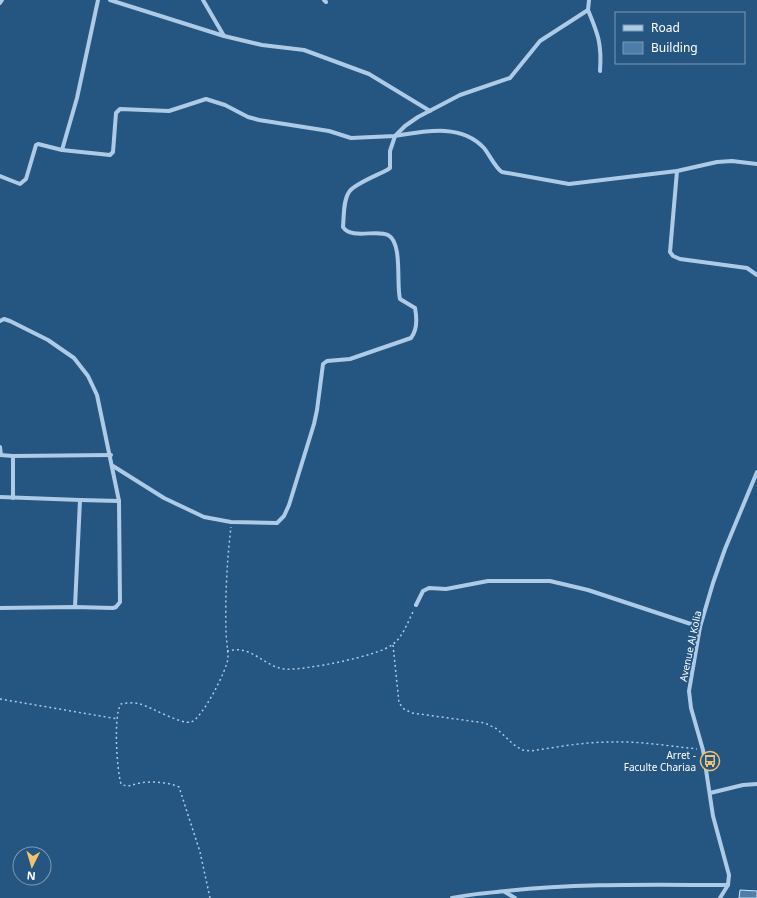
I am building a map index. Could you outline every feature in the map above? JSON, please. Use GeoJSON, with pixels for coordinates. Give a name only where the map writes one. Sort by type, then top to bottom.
{"type":"FeatureCollection","features":[{"type":"Feature","properties":{"kind":"street"},"geometry":{"type":"LineString","coordinates":[[62,150],[77,98],[98,0]]}},
{"type":"Feature","properties":{"kind":"street"},"geometry":{"type":"LineString","coordinates":[[110,0],[224,36],[262,45],[304,50],[369,74],[430,111]]}},
{"type":"Feature","properties":{"kind":"street"},"geometry":{"type":"LineString","coordinates":[[203,0],[224,36]]}},
{"type":"Feature","properties":{"kind":"street"},"geometry":{"type":"LineString","coordinates":[[588,0],[588,10],[598,35],[601,57],[600,71]]}},
{"type":"Feature","properties":{"kind":"street"},"geometry":{"type":"LineString","coordinates":[[113,466],[164,498],[204,517],[231,522],[277,523],[284,516],[314,424],[324,362],[350,359],[411,338],[415,333],[415,308],[400,299],[397,252],[394,243],[388,234],[356,233],[345,230],[343,227],[348,193],[353,188],[390,168],[390,151],[395,136],[405,126],[418,117],[460,95],[510,78],[540,42],[588,10]]}},
{"type":"Feature","properties":{"kind":"street"},"geometry":{"type":"LineString","coordinates":[[0,176],[20,184],[26,180],[36,145],[41,144],[62,150],[110,155],[113,152],[116,113],[120,109],[169,111],[206,99],[221,103],[248,117],[259,120],[329,131],[351,138],[395,136],[430,131],[451,131],[461,133],[471,136],[478,142],[502,172],[569,184],[677,171],[717,162],[732,161],[757,164]]}},
{"type":"Feature","properties":{"kind":"street"},"geometry":{"type":"LineString","coordinates":[[677,171],[670,252],[673,256],[680,259],[747,268],[757,275]]}},
{"type":"Feature","properties":{"kind":"street"},"geometry":{"type":"LineString","coordinates":[[0,321],[4,319],[10,321],[48,340],[74,358],[88,376],[98,395],[119,501],[120,602],[113,608],[0,608]]}},
{"type":"Feature","properties":{"kind":"street"},"geometry":{"type":"LineString","coordinates":[[0,446],[0,455],[111,456]]}},
{"type":"Feature","properties":{"kind":"street"},"geometry":{"type":"LineString","coordinates":[[13,456],[13,498]]}},
{"type":"Feature","properties":{"kind":"street","name":"Avenue Al Kolia"},"geometry":{"type":"LineString","coordinates":[[728,885],[729,874],[718,838],[703,750],[691,708],[689,691],[700,627],[725,549],[757,472]]}},
{"type":"Feature","properties":{"kind":"street"},"geometry":{"type":"LineString","coordinates":[[0,497],[119,501]]}},
{"type":"Feature","properties":{"kind":"street"},"geometry":{"type":"LineString","coordinates":[[75,607],[80,500]]}},
{"type":"Feature","properties":{"kind":"street"},"geometry":{"type":"LineString","coordinates":[[416,606],[426,588],[446,589],[488,581],[550,581],[588,590],[700,627]]}},
{"type":"Feature","properties":{"kind":"street"},"geometry":{"type":"LineString","coordinates":[[710,793],[743,785],[757,784]]}},
{"type":"Feature","properties":{"kind":"street"},"geometry":{"type":"LineString","coordinates":[[452,898],[464,895],[534,888],[594,885],[728,885]]}},
{"type":"Feature","properties":{"kind":"street"},"geometry":{"type":"LineString","coordinates":[[720,898],[728,885]]}},
{"type":"Feature","properties":{"kind":"street"},"geometry":{"type":"LineString","coordinates":[[505,891],[515,898]]}},
{"type":"Feature","properties":{"kind":"path"},"geometry":{"type":"LineString","coordinates":[[210,898],[200,852],[179,788],[166,783],[142,783],[126,786],[121,784],[117,761],[118,719],[121,704],[138,703],[185,723],[196,720],[211,697],[224,673],[228,658],[226,630],[228,549],[231,522]]}},
{"type":"Feature","properties":{"kind":"path"},"geometry":{"type":"LineString","coordinates":[[227,651],[244,650],[274,666],[284,669],[301,668],[365,657],[393,645],[398,639],[416,606]]}},
{"type":"Feature","properties":{"kind":"path"},"geometry":{"type":"LineString","coordinates":[[393,645],[399,703],[404,709],[412,713],[485,723],[497,729],[522,750],[531,751],[589,743],[612,742],[703,750]]}},
{"type":"Feature","properties":{"kind":"path"},"geometry":{"type":"LineString","coordinates":[[0,699],[118,719]]}},
{"type":"Feature","properties":{"kind":"building"},"geometry":{"type":"Polygon","coordinates":[[[740,890],[757,891],[757,898],[739,898],[740,890]]]}},
{"type":"Feature","properties":{"kind":"place","name":"Arret - Faculte Chariaa"},"geometry":{"type":"Point","coordinates":[710,761]}}]}
